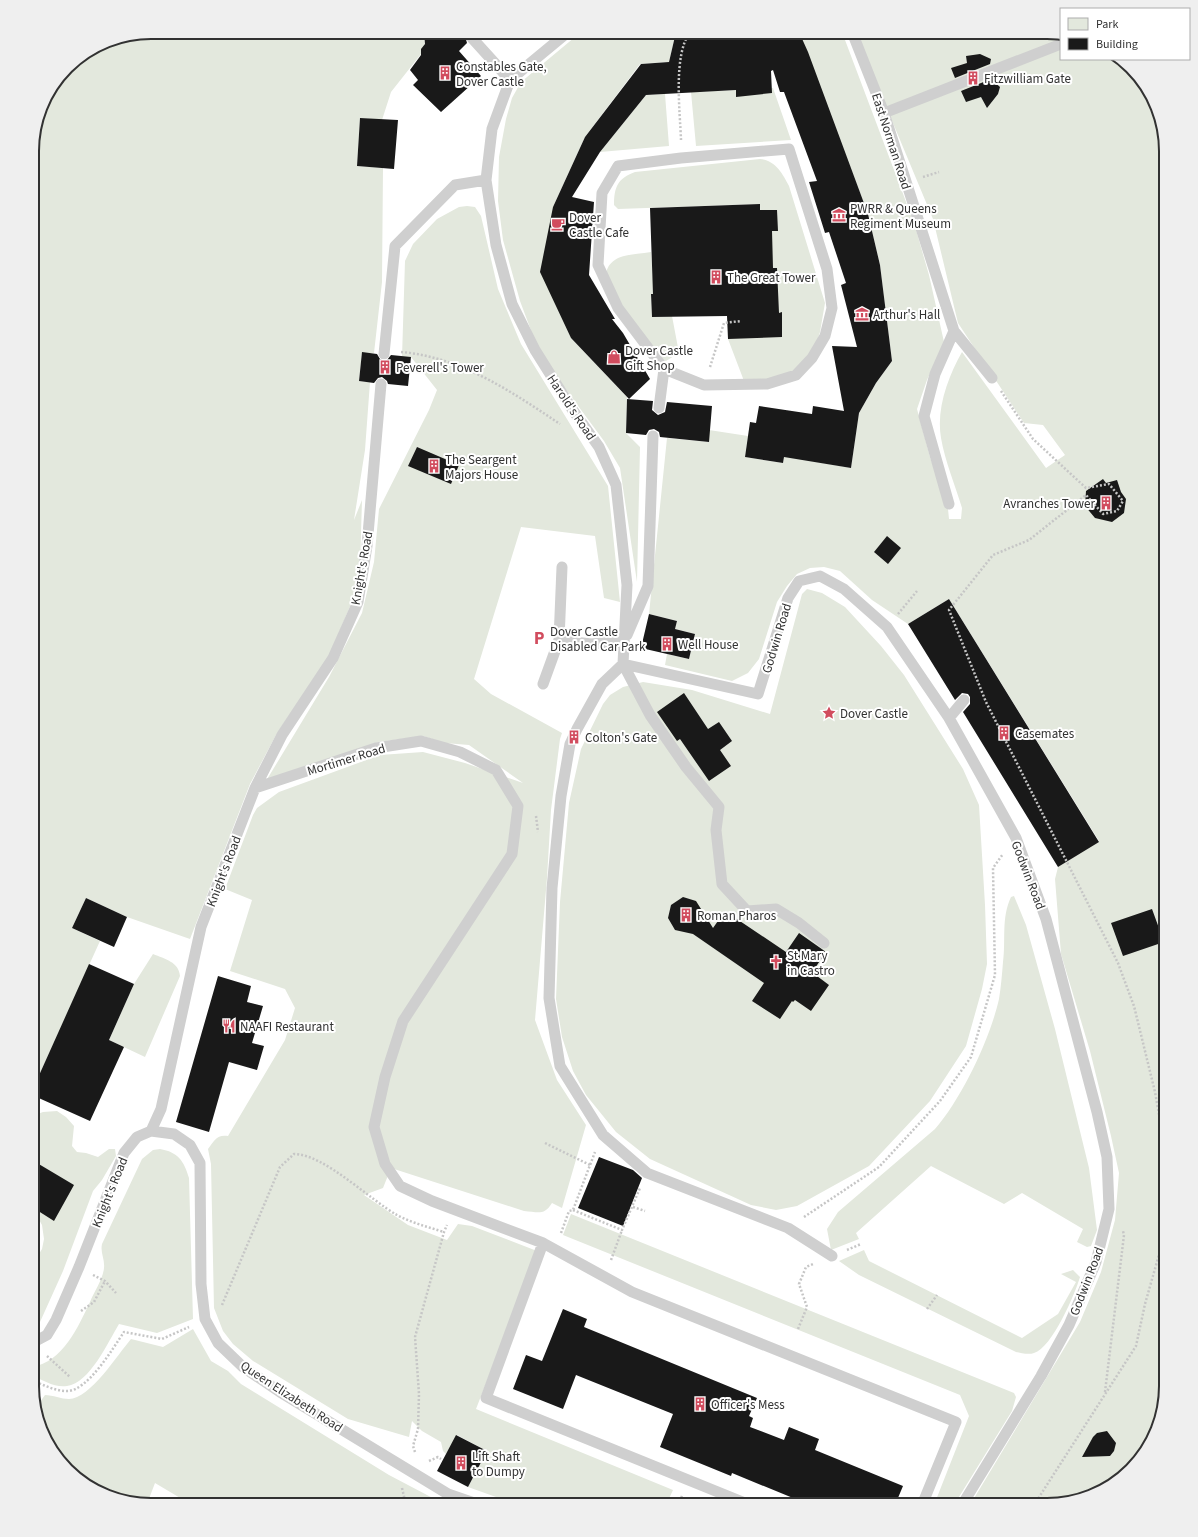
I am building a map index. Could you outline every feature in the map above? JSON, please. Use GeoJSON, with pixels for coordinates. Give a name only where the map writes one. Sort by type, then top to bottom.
{"type":"FeatureCollection","features":[{"type":"Feature","properties":{"kind":"lane"},"geometry":{"type":"LineString","coordinates":[[473,39],[510,80],[560,39]]}},
{"type":"Feature","properties":{"kind":"lane","name":"East Norman Road"},"geometry":{"type":"LineString","coordinates":[[855,39],[884,113],[954,331],[992,378]]}},
{"type":"Feature","properties":{"kind":"lane"},"geometry":{"type":"LineString","coordinates":[[884,113],[1003,68],[1060,44]]}},
{"type":"Feature","properties":{"kind":"lane","name":"Harold's Road"},"geometry":{"type":"LineString","coordinates":[[510,80],[492,129],[486,180],[496,245],[512,304],[535,350],[572,409],[599,447],[616,485],[627,585],[624,641]]}},
{"type":"Feature","properties":{"kind":"lane"},"geometry":{"type":"LineString","coordinates":[[788,149],[827,269],[832,308],[825,336],[812,358],[796,375],[767,384],[704,385],[664,369],[618,308],[598,265],[602,193],[618,166],[681,158],[788,149]]}},
{"type":"Feature","properties":{"kind":"lane"},"geometry":{"type":"LineString","coordinates":[[384,352],[395,246],[455,186],[486,180]]}},
{"type":"Feature","properties":{"kind":"lane"},"geometry":{"type":"LineString","coordinates":[[949,504],[924,416],[935,374],[954,331]]}},
{"type":"Feature","properties":{"kind":"lane"},"geometry":{"type":"LineString","coordinates":[[659,408],[664,369]]}},
{"type":"Feature","properties":{"kind":"lane","name":"Knight's Road"},"geometry":{"type":"LineString","coordinates":[[39,1341],[52,1327],[79,1267],[124,1153],[137,1136],[151,1131],[161,1109],[201,927],[255,788],[282,735],[333,658],[358,602],[367,546],[381,384]]}},
{"type":"Feature","properties":{"kind":"lane"},"geometry":{"type":"LineString","coordinates":[[653,436],[648,586],[624,641],[623,664],[650,715],[686,767],[719,807],[716,830],[722,884],[747,911],[776,909],[799,923],[824,943]]}},
{"type":"Feature","properties":{"kind":"lane"},"geometry":{"type":"LineString","coordinates":[[543,684],[559,640],[562,567]]}},
{"type":"Feature","properties":{"kind":"lane","name":"Godwin Road"},"geometry":{"type":"LineString","coordinates":[[623,664],[758,694],[788,598],[799,581],[820,576],[844,589],[888,627],[949,718],[1016,838],[1046,919],[1097,1112],[1107,1157],[1108,1209],[1096,1262],[1069,1325],[1041,1376],[966,1498]]}},
{"type":"Feature","properties":{"kind":"lane"},"geometry":{"type":"LineString","coordinates":[[559,640],[591,644],[624,641]]}},
{"type":"Feature","properties":{"kind":"lane"},"geometry":{"type":"LineString","coordinates":[[623,664],[602,684],[570,744],[561,796],[552,888],[549,998],[560,1066],[603,1135],[647,1173],[788,1228],[832,1256]]}},
{"type":"Feature","properties":{"kind":"lane"},"geometry":{"type":"LineString","coordinates":[[949,718],[964,700]]}},
{"type":"Feature","properties":{"kind":"lane","name":"Mortimer Road"},"geometry":{"type":"LineString","coordinates":[[255,788],[376,748],[421,741],[460,752],[496,770],[518,806],[512,854],[403,1021],[385,1077],[374,1127],[385,1164],[400,1186],[432,1201],[456,1208],[543,1243],[632,1292],[956,1422],[925,1498]]}},
{"type":"Feature","properties":{"kind":"lane","name":"Queen Elizabeth Road"},"geometry":{"type":"LineString","coordinates":[[151,1131],[174,1134],[190,1145],[200,1163],[201,1284],[206,1319],[218,1343],[243,1367],[255,1375],[448,1494],[460,1498]]}},
{"type":"Feature","properties":{"kind":"lane"},"geometry":{"type":"LineString","coordinates":[[543,1243],[486,1398],[733,1498]]}},
{"type":"Feature","properties":{"kind":"path"},"geometry":{"type":"LineString","coordinates":[[681,158],[679,62],[682,48],[686,39]]}},
{"type":"Feature","properties":{"kind":"path"},"geometry":{"type":"LineString","coordinates":[[704,385],[724,323],[741,322]]}},
{"type":"Feature","properties":{"kind":"path"},"geometry":{"type":"LineString","coordinates":[[384,352],[410,353],[457,364],[518,396],[563,426]]}},
{"type":"Feature","properties":{"kind":"path"},"geometry":{"type":"LineString","coordinates":[[992,378],[1033,439],[1086,488],[1109,484],[1123,501],[1117,511],[1103,514],[1086,496],[1029,540],[993,555],[968,584],[949,610],[986,702],[1118,963],[1134,1006],[1159,1114]]}},
{"type":"Feature","properties":{"kind":"path"},"geometry":{"type":"LineString","coordinates":[[888,627],[917,592]]}},
{"type":"Feature","properties":{"kind":"path"},"geometry":{"type":"LineString","coordinates":[[788,1228],[879,1167],[940,1101],[971,1057],[995,975],[994,868],[1016,838]]}},
{"type":"Feature","properties":{"kind":"path"},"geometry":{"type":"LineString","coordinates":[[560,1235],[569,1211],[573,1210],[603,1135]]}},
{"type":"Feature","properties":{"kind":"path"},"geometry":{"type":"LineString","coordinates":[[545,1143],[590,1165]]}},
{"type":"Feature","properties":{"kind":"path"},"geometry":{"type":"LineString","coordinates":[[39,1383],[51,1388],[69,1391],[84,1384],[100,1366],[124,1332],[162,1339],[206,1319],[220,1310],[280,1167],[294,1154],[306,1155],[328,1167],[397,1215],[423,1226],[444,1232]]}},
{"type":"Feature","properties":{"kind":"path"},"geometry":{"type":"LineString","coordinates":[[612,1256],[647,1173]]}},
{"type":"Feature","properties":{"kind":"path"},"geometry":{"type":"LineString","coordinates":[[633,1206],[645,1211]]}},
{"type":"Feature","properties":{"kind":"path"},"geometry":{"type":"LineString","coordinates":[[418,1429],[419,1394],[415,1337],[444,1232],[456,1208]]}},
{"type":"Feature","properties":{"kind":"path"},"geometry":{"type":"LineString","coordinates":[[573,1210],[622,1230]]}},
{"type":"Feature","properties":{"kind":"path"},"geometry":{"type":"LineString","coordinates":[[1105,1395],[1124,1235],[1122,1228]]}},
{"type":"Feature","properties":{"kind":"path"},"geometry":{"type":"LineString","coordinates":[[1039,1498],[1136,1346],[1145,1304],[1159,1255]]}},
{"type":"Feature","properties":{"kind":"path"},"geometry":{"type":"LineString","coordinates":[[79,1267],[105,1282],[116,1293]]}},
{"type":"Feature","properties":{"kind":"path"},"geometry":{"type":"LineString","coordinates":[[798,1329],[807,1308],[799,1284],[806,1267]]}},
{"type":"Feature","properties":{"kind":"path"},"geometry":{"type":"LineString","coordinates":[[928,1309],[937,1295]]}},
{"type":"Feature","properties":{"kind":"path"},"geometry":{"type":"LineString","coordinates":[[46,1355],[70,1377]]}},
{"type":"Feature","properties":{"kind":"path"},"geometry":{"type":"LineString","coordinates":[[422,1462],[430,1461],[438,1457],[441,1459]]}},
{"type":"Feature","properties":{"kind":"green space"},"geometry":{"type":"Polygon","coordinates":[[[151,39],[425,39],[425,45],[421,50],[421,54],[391,92],[382,120],[360,118],[357,166],[383,168],[382,282],[374,353],[362,353],[359,381],[370,382],[365,450],[354,520],[362,500],[360,568],[354,597],[329,656],[276,735],[250,784],[190,939],[127,917],[86,898],[72,928],[100,941],[39,1076],[39,144],[41,129],[48,108],[62,83],[77,67],[95,54],[115,45],[129,41],[151,39]]]}},
{"type":"Feature","properties":{"kind":"green space"},"geometry":{"type":"Polygon","coordinates":[[[573,39],[674,39],[669,62],[640,64],[585,137],[553,207],[571,338],[627,397],[626,433],[640,447],[637,582],[620,468],[604,441],[556,376],[535,341],[520,301],[503,240],[498,201],[499,157],[506,119],[512,98],[521,82],[573,39]]]}},
{"type":"Feature","properties":{"kind":"green space"},"geometry":{"type":"Polygon","coordinates":[[[802,39],[845,39],[914,223],[929,275],[944,342],[927,380],[917,409],[930,457],[948,509],[949,519],[961,519],[962,508],[941,438],[940,416],[944,394],[952,372],[962,352],[1046,468],[1065,455],[1043,425],[1024,423],[958,323],[933,219],[858,39],[1060,40],[1060,60],[1112,60],[1121,67],[1131,77],[1144,95],[1155,122],[1159,151],[1159,1393],[1153,1422],[1147,1436],[1131,1460],[1121,1470],[1103,1483],[1076,1494],[1062,1497],[974,1498],[1080,1322],[1101,1272],[1115,1220],[1119,1173],[1090,1051],[1061,954],[1055,879],[1058,867],[1099,841],[949,599],[908,624],[872,600],[840,571],[824,567],[810,568],[797,574],[777,602],[759,659],[748,673],[732,681],[665,665],[667,654],[689,659],[695,634],[675,629],[677,621],[649,614],[667,438],[709,442],[709,430],[748,436],[745,457],[783,463],[786,445],[811,461],[851,468],[859,413],[876,383],[892,361],[880,265],[868,214],[802,39]]]}},
{"type":"Feature","properties":{"kind":"green space"},"geometry":{"type":"Polygon","coordinates":[[[773,88],[791,140],[696,146],[691,92],[736,90],[736,97],[754,91],[773,88]]]}},
{"type":"Feature","properties":{"kind":"green space"},"geometry":{"type":"Polygon","coordinates":[[[665,94],[669,146],[600,152],[646,95],[665,94]]]}},
{"type":"Feature","properties":{"kind":"green space"},"geometry":{"type":"Polygon","coordinates":[[[760,159],[770,162],[778,168],[789,186],[825,303],[816,345],[798,368],[791,373],[765,381],[744,381],[728,339],[741,325],[761,238],[760,204],[618,209],[614,205],[614,199],[616,188],[621,180],[629,174],[635,172],[760,159]]]}},
{"type":"Feature","properties":{"kind":"green space"},"geometry":{"type":"Polygon","coordinates":[[[459,207],[475,207],[481,216],[498,289],[521,344],[608,486],[620,602],[604,598],[595,536],[521,527],[474,679],[491,694],[562,733],[551,810],[535,1020],[557,1080],[586,1125],[562,1208],[552,1203],[543,1212],[524,1211],[391,1168],[383,1188],[364,1195],[408,1225],[447,1240],[458,1224],[472,1226],[537,1251],[476,1409],[673,1490],[669,1498],[499,1498],[468,1487],[487,1451],[457,1435],[446,1454],[443,1451],[441,1442],[422,1431],[412,1421],[409,1437],[348,1419],[253,1361],[233,1344],[223,1331],[214,1308],[211,1164],[208,1149],[218,1137],[228,1136],[285,1040],[295,1008],[285,989],[230,971],[252,900],[225,889],[257,808],[279,792],[380,755],[423,752],[465,763],[523,783],[469,745],[445,743],[423,736],[378,742],[266,781],[329,677],[362,613],[374,562],[379,509],[429,410],[437,390],[411,357],[402,357],[405,261],[413,244],[437,219],[459,207]]]}},
{"type":"Feature","properties":{"kind":"green space"},"geometry":{"type":"Polygon","coordinates":[[[651,252],[654,294],[651,294],[652,317],[672,316],[679,353],[666,361],[662,360],[630,319],[616,296],[606,273],[609,266],[618,258],[651,252]]]}},
{"type":"Feature","properties":{"kind":"green space"},"geometry":{"type":"Polygon","coordinates":[[[807,589],[822,593],[845,607],[881,646],[904,675],[963,769],[979,805],[987,964],[982,989],[966,1046],[930,1101],[869,1166],[797,1206],[776,1210],[751,1205],[650,1159],[616,1132],[586,1095],[573,1071],[562,1037],[556,999],[560,902],[569,803],[581,749],[603,704],[610,695],[623,687],[643,682],[692,690],[770,714],[802,594],[807,589]]]}},
{"type":"Feature","properties":{"kind":"green space"},"geometry":{"type":"Polygon","coordinates":[[[1014,896],[1026,925],[1055,1029],[1089,1168],[1097,1230],[1091,1246],[1087,1247],[1077,1242],[1083,1229],[1022,1193],[1004,1204],[931,1166],[856,1233],[859,1239],[831,1250],[827,1229],[838,1212],[935,1129],[965,1085],[982,1050],[995,1015],[1001,985],[1006,913],[1011,897],[1014,896]]]}},
{"type":"Feature","properties":{"kind":"green space"},"geometry":{"type":"Polygon","coordinates":[[[153,954],[167,959],[174,964],[179,971],[180,976],[145,1057],[109,1040],[134,984],[153,954]]]}},
{"type":"Feature","properties":{"kind":"green space"},"geometry":{"type":"Polygon","coordinates":[[[57,1111],[66,1117],[74,1126],[72,1146],[77,1152],[98,1157],[109,1149],[115,1149],[116,1156],[102,1180],[93,1191],[63,1271],[39,1323],[39,1254],[42,1249],[44,1239],[42,1225],[39,1220],[39,1113],[57,1111]]]}},
{"type":"Feature","properties":{"kind":"green space"},"geometry":{"type":"Polygon","coordinates":[[[153,1150],[166,1150],[176,1155],[185,1167],[189,1178],[193,1319],[157,1333],[119,1324],[98,1361],[83,1378],[67,1386],[58,1386],[39,1378],[39,1365],[43,1364],[61,1351],[75,1332],[85,1312],[102,1277],[104,1265],[102,1244],[142,1159],[153,1150]]]}},
{"type":"Feature","properties":{"kind":"green space"},"geometry":{"type":"Polygon","coordinates":[[[571,1214],[1014,1393],[1016,1397],[1012,1411],[958,1498],[937,1498],[969,1416],[960,1395],[563,1235],[571,1214]]]}},
{"type":"Feature","properties":{"kind":"green space"},"geometry":{"type":"Polygon","coordinates":[[[864,1250],[869,1261],[1022,1338],[1058,1314],[1076,1282],[1061,1274],[1073,1270],[1080,1277],[1062,1320],[1048,1341],[1041,1349],[1034,1353],[1025,1354],[1016,1352],[859,1275],[839,1261],[864,1250]]]}},
{"type":"Feature","properties":{"kind":"green space"},"geometry":{"type":"Polygon","coordinates":[[[193,1329],[211,1361],[228,1371],[241,1384],[389,1475],[433,1498],[180,1498],[155,1483],[149,1498],[122,1494],[95,1483],[77,1470],[58,1448],[48,1429],[40,1402],[45,1395],[69,1399],[86,1392],[103,1375],[131,1339],[163,1347],[193,1329]]]}},
{"type":"Feature","properties":{"kind":"building","name":"Constables Gate, Dover Castle"},"geometry":{"type":"Polygon","coordinates":[[[425,39],[466,39],[467,43],[459,51],[481,76],[441,112],[413,85],[418,80],[410,70],[421,55],[421,49],[425,44],[425,39]]]}},
{"type":"Feature","properties":{"kind":"building"},"geometry":{"type":"Polygon","coordinates":[[[674,39],[802,39],[808,52],[868,214],[880,265],[892,361],[876,383],[859,413],[851,468],[784,457],[783,463],[745,457],[750,422],[756,423],[759,406],[812,414],[813,406],[844,411],[832,346],[857,347],[841,285],[846,283],[829,232],[825,233],[809,182],[817,181],[784,92],[780,92],[773,70],[771,71],[772,93],[736,97],[736,90],[646,95],[600,152],[572,197],[594,202],[589,275],[615,319],[612,319],[623,333],[650,379],[629,399],[571,338],[540,272],[553,207],[585,137],[641,64],[669,62],[674,39]]]}},
{"type":"Feature","properties":{"kind":"building"},"geometry":{"type":"Polygon","coordinates":[[[980,54],[991,59],[990,64],[955,78],[951,68],[967,63],[966,56],[980,54]]]}},
{"type":"Feature","properties":{"kind":"building"},"geometry":{"type":"Polygon","coordinates":[[[991,79],[1000,87],[998,94],[987,108],[981,97],[966,102],[961,91],[991,79]]]}},
{"type":"Feature","properties":{"kind":"building"},"geometry":{"type":"Polygon","coordinates":[[[360,118],[398,120],[394,169],[357,166],[360,118]]]}},
{"type":"Feature","properties":{"kind":"building","name":"The Great Tower"},"geometry":{"type":"Polygon","coordinates":[[[760,204],[760,210],[777,210],[778,231],[772,231],[773,268],[777,268],[779,313],[782,312],[782,337],[728,339],[727,316],[652,317],[651,294],[653,294],[650,208],[760,204]]]}},
{"type":"Feature","properties":{"kind":"building","name":"Peverell's Tower"},"geometry":{"type":"Polygon","coordinates":[[[362,352],[377,354],[380,359],[384,361],[391,355],[411,357],[408,386],[388,384],[382,377],[378,378],[374,383],[359,381],[362,352]]]}},
{"type":"Feature","properties":{"kind":"building"},"geometry":{"type":"Polygon","coordinates":[[[627,399],[653,401],[652,410],[658,415],[665,412],[667,402],[712,406],[709,442],[660,437],[659,432],[654,429],[649,430],[646,435],[626,433],[627,399]]]}},
{"type":"Feature","properties":{"kind":"building","name":"The Seargent Majors House"},"geometry":{"type":"Polygon","coordinates":[[[417,447],[459,465],[451,484],[408,466],[417,447]]]}},
{"type":"Feature","properties":{"kind":"building","name":"Avranches Tower"},"geometry":{"type":"Polygon","coordinates":[[[1103,479],[1106,483],[1117,480],[1121,492],[1126,499],[1124,513],[1112,522],[1095,518],[1085,506],[1086,491],[1103,479]]]}},
{"type":"Feature","properties":{"kind":"building"},"geometry":{"type":"Polygon","coordinates":[[[887,536],[901,548],[888,564],[874,552],[887,536]]]}},
{"type":"Feature","properties":{"kind":"building","name":"Casemates"},"geometry":{"type":"Polygon","coordinates":[[[949,599],[1099,842],[1058,867],[963,712],[970,704],[970,697],[968,694],[962,693],[955,700],[908,624],[949,599]]]}},
{"type":"Feature","properties":{"kind":"building","name":"Well House"},"geometry":{"type":"Polygon","coordinates":[[[649,614],[677,621],[675,629],[695,634],[689,659],[641,648],[649,614]]]}},
{"type":"Feature","properties":{"kind":"building"},"geometry":{"type":"Polygon","coordinates":[[[684,693],[708,729],[719,722],[732,741],[720,750],[731,766],[709,781],[680,739],[677,741],[657,712],[684,693]]]}},
{"type":"Feature","properties":{"kind":"building","name":"St Mary in Castro"},"geometry":{"type":"Polygon","coordinates":[[[683,897],[696,901],[713,928],[725,911],[786,952],[799,933],[826,952],[813,973],[829,985],[811,1011],[795,1000],[793,1002],[792,1001],[780,1019],[752,1001],[764,983],[693,934],[675,930],[668,918],[671,905],[683,897]]]}},
{"type":"Feature","properties":{"kind":"building"},"geometry":{"type":"Polygon","coordinates":[[[86,898],[127,917],[114,947],[72,928],[86,898]]]}},
{"type":"Feature","properties":{"kind":"building"},"geometry":{"type":"Polygon","coordinates":[[[1152,909],[1159,928],[1159,944],[1123,956],[1111,923],[1152,909]]]}},
{"type":"Feature","properties":{"kind":"building"},"geometry":{"type":"Polygon","coordinates":[[[89,964],[134,984],[109,1040],[124,1047],[90,1121],[39,1098],[39,1075],[89,964]]]}},
{"type":"Feature","properties":{"kind":"building"},"geometry":{"type":"Polygon","coordinates":[[[218,976],[251,986],[247,1002],[263,1006],[252,1043],[264,1046],[257,1070],[229,1062],[209,1132],[176,1122],[218,976]]]}},
{"type":"Feature","properties":{"kind":"building"},"geometry":{"type":"Polygon","coordinates":[[[599,1157],[633,1170],[642,1178],[623,1226],[578,1208],[599,1157]]]}},
{"type":"Feature","properties":{"kind":"building"},"geometry":{"type":"Polygon","coordinates":[[[39,1164],[74,1185],[54,1221],[39,1211],[39,1164]]]}},
{"type":"Feature","properties":{"kind":"building","name":"Officer's Mess"},"geometry":{"type":"Polygon","coordinates":[[[563,1309],[587,1319],[584,1327],[757,1398],[749,1416],[753,1418],[750,1427],[784,1440],[789,1427],[819,1439],[815,1450],[903,1486],[898,1498],[793,1498],[732,1473],[731,1476],[660,1447],[673,1414],[576,1375],[563,1409],[513,1389],[526,1355],[542,1361],[563,1309]]]}},
{"type":"Feature","properties":{"kind":"building"},"geometry":{"type":"Polygon","coordinates":[[[1107,1431],[1116,1443],[1114,1451],[1110,1456],[1082,1457],[1093,1437],[1097,1433],[1107,1431]]]}},
{"type":"Feature","properties":{"kind":"building","name":"Lift Shaft to Dumpy"},"geometry":{"type":"Polygon","coordinates":[[[456,1435],[487,1451],[468,1487],[437,1471],[456,1435]]]}},
{"type":"Feature","properties":{"kind":"place","name":"Constables Gate, Dover Castle"},"geometry":{"type":"Point","coordinates":[445,73]}},
{"type":"Feature","properties":{"kind":"place","name":"Fitzwilliam Gate"},"geometry":{"type":"Point","coordinates":[973,78]}},
{"type":"Feature","properties":{"kind":"place","name":"PWRR & Queens Regiment Museum"},"geometry":{"type":"Point","coordinates":[839,215]}},
{"type":"Feature","properties":{"kind":"place","name":"Dover Castle Cafe"},"geometry":{"type":"Point","coordinates":[558,224]}},
{"type":"Feature","properties":{"kind":"place","name":"The Great Tower"},"geometry":{"type":"Point","coordinates":[716,277]}},
{"type":"Feature","properties":{"kind":"place","name":"Arthur's Hall"},"geometry":{"type":"Point","coordinates":[862,314]}},
{"type":"Feature","properties":{"kind":"place","name":"Dover Castle Gift Shop"},"geometry":{"type":"Point","coordinates":[614,357]}},
{"type":"Feature","properties":{"kind":"place","name":"Peverell's Tower"},"geometry":{"type":"Point","coordinates":[385,367]}},
{"type":"Feature","properties":{"kind":"place","name":"The Seargent Majors House"},"geometry":{"type":"Point","coordinates":[434,466]}},
{"type":"Feature","properties":{"kind":"place","name":"Avranches Tower"},"geometry":{"type":"Point","coordinates":[1106,503]}},
{"type":"Feature","properties":{"kind":"place","name":"Dover Castle Disabled Car Park"},"geometry":{"type":"Point","coordinates":[539,638]}},
{"type":"Feature","properties":{"kind":"place","name":"Well House"},"geometry":{"type":"Point","coordinates":[667,644]}},
{"type":"Feature","properties":{"kind":"place","name":"Dover Castle"},"geometry":{"type":"Point","coordinates":[829,713]}},
{"type":"Feature","properties":{"kind":"place","name":"Casemates"},"geometry":{"type":"Point","coordinates":[1004,733]}},
{"type":"Feature","properties":{"kind":"place","name":"Colton's Gate"},"geometry":{"type":"Point","coordinates":[574,737]}},
{"type":"Feature","properties":{"kind":"place","name":"Roman Pharos"},"geometry":{"type":"Point","coordinates":[686,915]}},
{"type":"Feature","properties":{"kind":"place","name":"St Mary in Castro"},"geometry":{"type":"Point","coordinates":[776,962]}},
{"type":"Feature","properties":{"kind":"place","name":"NAAFI Restaurant"},"geometry":{"type":"Point","coordinates":[229,1026]}},
{"type":"Feature","properties":{"kind":"place","name":"Officer's Mess"},"geometry":{"type":"Point","coordinates":[700,1404]}},
{"type":"Feature","properties":{"kind":"place","name":"Lift Shaft to Dumpy"},"geometry":{"type":"Point","coordinates":[461,1463]}}]}
